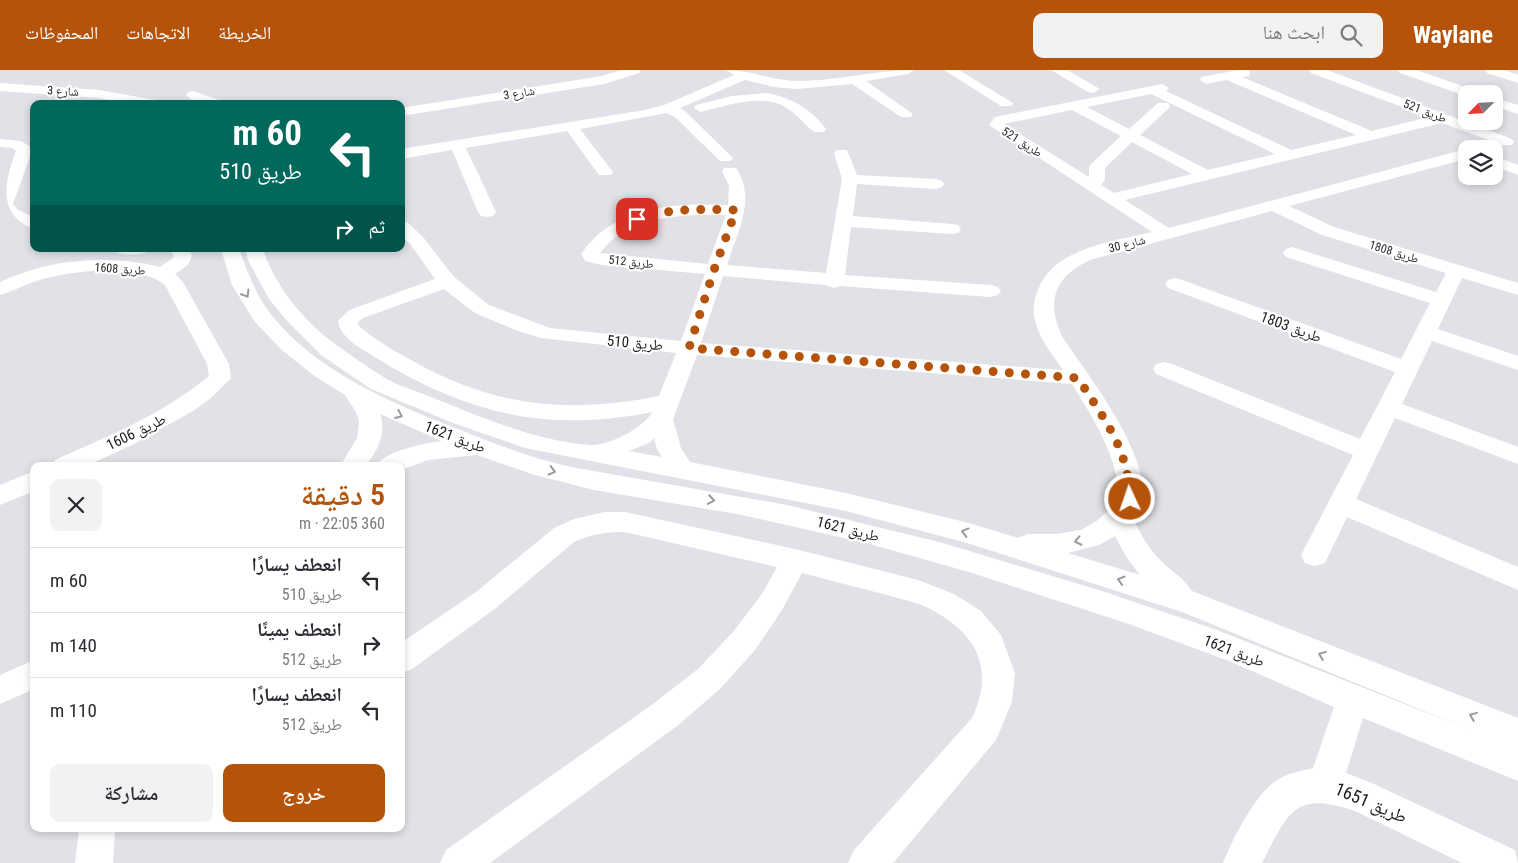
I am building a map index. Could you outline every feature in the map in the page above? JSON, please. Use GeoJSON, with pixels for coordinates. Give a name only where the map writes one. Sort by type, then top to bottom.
{"type":"FeatureCollection","features":[{"type":"Feature","properties":{"kind":"street","name":"شارع 3"},"geometry":{"type":"LineString","coordinates":[[405,111],[604,80],[635,70]]}},
{"type":"Feature","properties":{"kind":"street"},"geometry":{"type":"LineString","coordinates":[[405,153],[638,116],[702,101],[745,83],[806,85],[908,70]]}},
{"type":"Feature","properties":{"kind":"street"},"geometry":{"type":"LineString","coordinates":[[950,70],[1006,103]]}},
{"type":"Feature","properties":{"kind":"street"},"geometry":{"type":"LineString","coordinates":[[1057,70],[1093,88]]}},
{"type":"Feature","properties":{"kind":"street"},"geometry":{"type":"LineString","coordinates":[[1206,80],[1259,70]]}},
{"type":"Feature","properties":{"kind":"street","name":"طريق 521"},"geometry":{"type":"LineString","coordinates":[[1315,70],[1512,141]]}},
{"type":"Feature","properties":{"kind":"street"},"geometry":{"type":"LineString","coordinates":[[1404,70],[1458,89]]}},
{"type":"Feature","properties":{"kind":"street"},"geometry":{"type":"LineString","coordinates":[[1491,70],[1518,79]]}},
{"type":"Feature","properties":{"kind":"street"},"geometry":{"type":"LineString","coordinates":[[1335,78],[1362,72]]}},
{"type":"Feature","properties":{"kind":"street"},"geometry":{"type":"LineString","coordinates":[[1228,76],[1370,136]]}},
{"type":"Feature","properties":{"kind":"street"},"geometry":{"type":"LineString","coordinates":[[854,79],[906,114]]}},
{"type":"Feature","properties":{"kind":"street"},"geometry":{"type":"LineString","coordinates":[[702,101],[726,102],[745,83]]}},
{"type":"Feature","properties":{"kind":"street"},"geometry":{"type":"LineString","coordinates":[[745,83],[788,103],[818,130]]}},
{"type":"Feature","properties":{"kind":"street","name":"شارع 3"},"geometry":{"type":"LineString","coordinates":[[0,87],[99,94],[133,100]]}},
{"type":"Feature","properties":{"kind":"street","name":"طريق 521"},"geometry":{"type":"LineString","coordinates":[[1167,234],[996,125],[1000,120],[1157,89],[1289,155]]}},
{"type":"Feature","properties":{"kind":"street","name":"شارع 3"},"geometry":{"type":"LineString","coordinates":[[0,94],[85,100]]}},
{"type":"Feature","properties":{"kind":"street"},"geometry":{"type":"LineString","coordinates":[[193,95],[206,100]]}},
{"type":"Feature","properties":{"kind":"street"},"geometry":{"type":"LineString","coordinates":[[1073,105],[1206,175]]}},
{"type":"Feature","properties":{"kind":"street"},"geometry":{"type":"LineString","coordinates":[[1503,105],[1518,110]]}},
{"type":"Feature","properties":{"kind":"street"},"geometry":{"type":"LineString","coordinates":[[1090,184],[1097,180],[1097,167],[1163,106]]}},
{"type":"Feature","properties":{"kind":"street"},"geometry":{"type":"LineString","coordinates":[[592,453],[626,444],[652,428],[664,410],[689,348],[736,210],[739,192],[738,184],[727,165],[681,115],[669,108]]}},
{"type":"Feature","properties":{"kind":"street"},"geometry":{"type":"LineString","coordinates":[[1113,198],[1444,118]]}},
{"type":"Feature","properties":{"kind":"street"},"geometry":{"type":"LineString","coordinates":[[570,126],[605,172]]}},
{"type":"Feature","properties":{"kind":"street"},"geometry":{"type":"LineString","coordinates":[[0,143],[16,144],[23,147],[24,151],[2,204],[12,214],[30,222]]}},
{"type":"Feature","properties":{"kind":"street"},"geometry":{"type":"LineString","coordinates":[[457,145],[487,212]]}},
{"type":"Feature","properties":{"kind":"street"},"geometry":{"type":"LineString","coordinates":[[834,282],[850,179],[842,153]]}},
{"type":"Feature","properties":{"kind":"street","name":"شارع 30"},"geometry":{"type":"LineString","coordinates":[[1008,544],[1073,542],[1097,535],[1119,517],[1130,499],[1129,476],[1122,450],[1052,338],[1044,318],[1044,296],[1048,285],[1058,272],[1072,260],[1458,156]]}},
{"type":"Feature","properties":{"kind":"street"},"geometry":{"type":"LineString","coordinates":[[1503,164],[1518,170]]}},
{"type":"Feature","properties":{"kind":"street"},"geometry":{"type":"LineString","coordinates":[[850,179],[936,184]]}},
{"type":"Feature","properties":{"kind":"street","name":"طريق 1808"},"geometry":{"type":"LineString","coordinates":[[1273,205],[1328,231],[1518,289]]}},
{"type":"Feature","properties":{"kind":"street","name":"طريق 512"},"geometry":{"type":"LineString","coordinates":[[736,210],[691,208],[650,215],[627,223],[609,233],[597,242],[590,254],[592,257],[602,259],[834,282],[991,291]]}},
{"type":"Feature","properties":{"kind":"street"},"geometry":{"type":"LineString","coordinates":[[844,221],[952,229]]}},
{"type":"Feature","properties":{"kind":"street","name":"طريق 510"},"geometry":{"type":"LineString","coordinates":[[405,230],[429,255],[447,281],[482,309],[541,332],[581,338],[689,348],[1078,378]]}},
{"type":"Feature","properties":{"kind":"street"},"geometry":{"type":"LineString","coordinates":[[162,274],[181,261],[183,256],[181,252]]}},
{"type":"Feature","properties":{"kind":"street","name":"طريق 1621"},"geometry":{"type":"LineString","coordinates":[[231,252],[242,289],[272,327],[302,356],[353,391],[394,412],[483,448],[530,465],[573,477],[759,508],[843,527],[965,560],[1120,609],[1240,652],[1518,765]]}},
{"type":"Feature","properties":{"kind":"street","name":"طريق 1621"},"geometry":{"type":"LineString","coordinates":[[255,252],[257,260],[276,295],[295,318],[329,350],[380,384],[492,430],[561,448],[682,469],[846,502],[1008,544],[1191,603],[1518,734]]}},
{"type":"Feature","properties":{"kind":"street"},"geometry":{"type":"LineString","coordinates":[[1292,253],[1442,300]]}},
{"type":"Feature","properties":{"kind":"street","name":"طريق 1608"},"geometry":{"type":"LineString","coordinates":[[0,289],[31,276],[66,269],[106,266],[141,269],[162,274],[173,282],[218,364],[220,378],[206,392]]}},
{"type":"Feature","properties":{"kind":"street"},"geometry":{"type":"LineString","coordinates":[[1315,555],[1456,271]]}},
{"type":"Feature","properties":{"kind":"street"},"geometry":{"type":"LineString","coordinates":[[447,281],[356,314],[348,322],[349,328],[371,345],[425,378],[480,401],[546,413],[577,414],[664,410]]}},
{"type":"Feature","properties":{"kind":"street","name":"طريق 1803"},"geometry":{"type":"LineString","coordinates":[[1175,284],[1408,369]]}},
{"type":"Feature","properties":{"kind":"street"},"geometry":{"type":"LineString","coordinates":[[1426,332],[1518,362]]}},
{"type":"Feature","properties":{"kind":"street"},"geometry":{"type":"LineString","coordinates":[[1164,369],[1367,451]]}},
{"type":"Feature","properties":{"kind":"street"},"geometry":{"type":"LineString","coordinates":[[353,391],[366,404],[371,415],[372,427],[369,441],[362,455],[356,462]]}},
{"type":"Feature","properties":{"kind":"street","name":"طريق 1606"},"geometry":{"type":"LineString","coordinates":[[72,462],[172,414],[206,392]]}},
{"type":"Feature","properties":{"kind":"street"},"geometry":{"type":"LineString","coordinates":[[1388,408],[1518,456]]}},
{"type":"Feature","properties":{"kind":"street"},"geometry":{"type":"LineString","coordinates":[[664,410],[669,449],[682,469]]}},
{"type":"Feature","properties":{"kind":"street"},"geometry":{"type":"LineString","coordinates":[[398,462],[426,451],[449,447],[483,448]]}},
{"type":"Feature","properties":{"kind":"street"},"geometry":{"type":"LineString","coordinates":[[0,496],[30,482]]}},
{"type":"Feature","properties":{"kind":"street"},"geometry":{"type":"LineString","coordinates":[[1341,503],[1518,579]]}},
{"type":"Feature","properties":{"kind":"street"},"geometry":{"type":"LineString","coordinates":[[1119,517],[1132,547],[1142,561],[1191,603]]}},
{"type":"Feature","properties":{"kind":"street"},"geometry":{"type":"LineString","coordinates":[[405,657],[486,600],[564,535],[583,526],[604,522],[625,522],[795,560],[918,592],[944,602],[970,620],[990,644],[999,673],[996,702],[984,729],[867,863]]}},
{"type":"Feature","properties":{"kind":"street"},"geometry":{"type":"LineString","coordinates":[[459,863],[665,715],[709,679],[744,641],[772,602],[795,560]]}},
{"type":"Feature","properties":{"kind":"street"},"geometry":{"type":"LineString","coordinates":[[0,690],[30,676]]}},
{"type":"Feature","properties":{"kind":"street"},"geometry":{"type":"LineString","coordinates":[[1325,784],[1353,699]]}},
{"type":"Feature","properties":{"kind":"street","name":"طريق 1651"},"geometry":{"type":"LineString","coordinates":[[1242,863],[1275,805],[1294,788],[1309,784],[1325,784],[1343,788],[1502,863]]}},
{"type":"Feature","properties":{"kind":"street"},"geometry":{"type":"LineString","coordinates":[[94,863],[97,832]]}},
{"type":"Feature","properties":{"kind":"route"},"geometry":{"type":"LineString","coordinates":[[637,219],[663,212],[691,208],[736,210],[689,348],[1078,378],[1122,450],[1129,476],[1130,499]]}}]}
